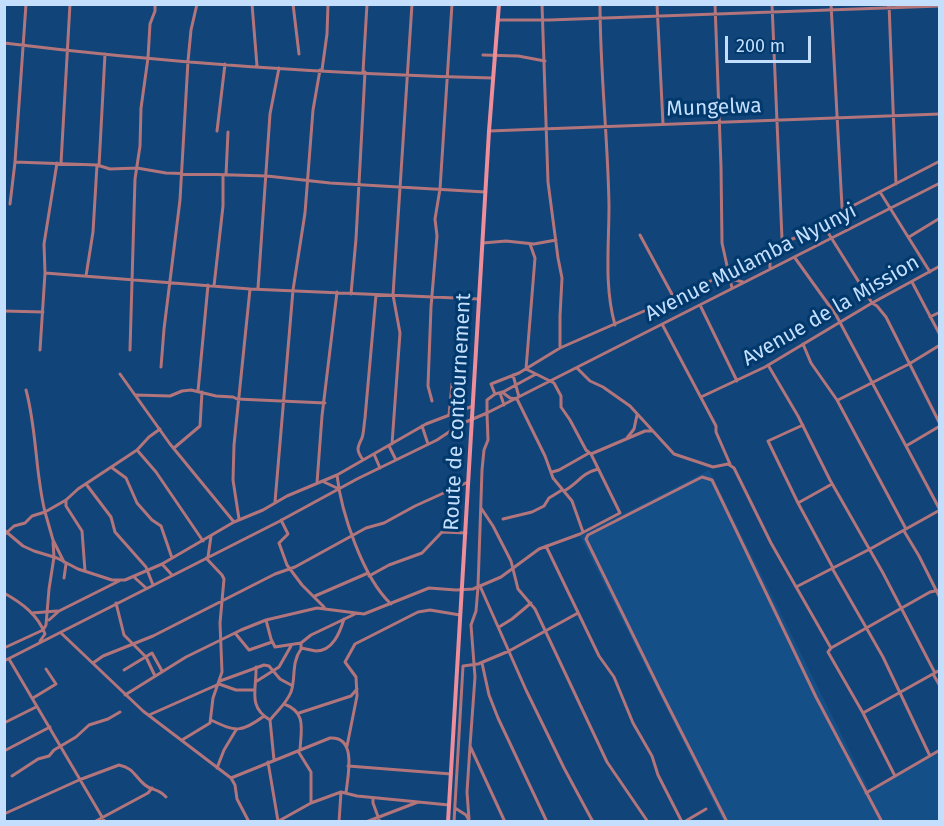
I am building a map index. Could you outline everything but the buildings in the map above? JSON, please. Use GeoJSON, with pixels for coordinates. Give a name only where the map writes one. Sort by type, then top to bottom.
{"type":"FeatureCollection","features":[{"type":"Feature","properties":{"kind":"street"},"geometry":{"type":"LineString","coordinates":[[10,204],[26,4]]}},
{"type":"Feature","properties":{"kind":"street"},"geometry":{"type":"LineString","coordinates":[[40,350],[45,273],[44,244],[59,163],[70,4]]}},
{"type":"Feature","properties":{"kind":"street"},"geometry":{"type":"LineString","coordinates":[[130,350],[135,179],[150,24],[155,4]]}},
{"type":"Feature","properties":{"kind":"street"},"geometry":{"type":"LineString","coordinates":[[161,368],[180,200],[191,30],[197,4]]}},
{"type":"Feature","properties":{"kind":"street"},"geometry":{"type":"LineString","coordinates":[[252,4],[256,66]]}},
{"type":"Feature","properties":{"kind":"street"},"geometry":{"type":"LineString","coordinates":[[293,4],[299,54]]}},
{"type":"Feature","properties":{"kind":"street"},"geometry":{"type":"LineString","coordinates":[[276,502],[293,290],[305,213],[313,110],[327,34],[328,4]]}},
{"type":"Feature","properties":{"kind":"street"},"geometry":{"type":"LineString","coordinates":[[351,294],[359,184],[367,4]]}},
{"type":"Feature","properties":{"kind":"street"},"geometry":{"type":"LineString","coordinates":[[396,460],[390,445],[400,333],[393,295],[412,4]]}},
{"type":"Feature","properties":{"kind":"street"},"geometry":{"type":"LineString","coordinates":[[432,402],[428,386],[437,236],[435,219],[440,189],[452,4]]}},
{"type":"Feature","properties":{"kind":"street","name":"Route de contournement"},"geometry":{"type":"LineString","coordinates":[[448,822],[485,192],[499,4]]}},
{"type":"Feature","properties":{"kind":"street"},"geometry":{"type":"LineString","coordinates":[[542,4],[548,182],[562,278],[560,348]]}},
{"type":"Feature","properties":{"kind":"street"},"geometry":{"type":"LineString","coordinates":[[600,4],[609,205],[608,283],[609,303],[615,325]]}},
{"type":"Feature","properties":{"kind":"street"},"geometry":{"type":"LineString","coordinates":[[657,4],[663,124]]}},
{"type":"Feature","properties":{"kind":"street"},"geometry":{"type":"LineString","coordinates":[[715,4],[722,243],[732,288]]}},
{"type":"Feature","properties":{"kind":"street"},"geometry":{"type":"LineString","coordinates":[[770,269],[771,256],[782,243],[772,4]]}},
{"type":"Feature","properties":{"kind":"street"},"geometry":{"type":"LineString","coordinates":[[831,4],[843,211]]}},
{"type":"Feature","properties":{"kind":"street"},"geometry":{"type":"LineString","coordinates":[[889,6],[896,184]]}},
{"type":"Feature","properties":{"kind":"street"},"geometry":{"type":"LineString","coordinates":[[498,20],[939,6]]}},
{"type":"Feature","properties":{"kind":"street"},"geometry":{"type":"LineString","coordinates":[[4,43],[148,58],[279,68],[493,78]]}},
{"type":"Feature","properties":{"kind":"street"},"geometry":{"type":"LineString","coordinates":[[86,276],[93,232],[105,54]]}},
{"type":"Feature","properties":{"kind":"street"},"geometry":{"type":"LineString","coordinates":[[483,56],[518,56],[544,61]]}},
{"type":"Feature","properties":{"kind":"street"},"geometry":{"type":"LineString","coordinates":[[218,131],[225,64]]}},
{"type":"Feature","properties":{"kind":"street"},"geometry":{"type":"LineString","coordinates":[[258,288],[271,108],[279,68]]}},
{"type":"Feature","properties":{"kind":"street","name":"Mungelwa"},"geometry":{"type":"LineString","coordinates":[[489,131],[939,114]]}},
{"type":"Feature","properties":{"kind":"street"},"geometry":{"type":"LineString","coordinates":[[214,286],[228,132]]}},
{"type":"Feature","properties":{"kind":"street"},"geometry":{"type":"LineString","coordinates":[[495,394],[491,384],[526,369],[560,348],[728,272],[939,161]]}},
{"type":"Feature","properties":{"kind":"street"},"geometry":{"type":"LineString","coordinates":[[15,162],[59,163],[110,169],[137,168],[166,173],[267,176],[307,181],[485,192]]}},
{"type":"Feature","properties":{"kind":"street"},"geometry":{"type":"LineString","coordinates":[[932,165],[939,166]]}},
{"type":"Feature","properties":{"kind":"street","name":"Avenue Mulamba Nyunyi"},"geometry":{"type":"LineString","coordinates":[[487,413],[743,282],[831,240],[939,183]]}},
{"type":"Feature","properties":{"kind":"street"},"geometry":{"type":"LineString","coordinates":[[880,192],[930,272]]}},
{"type":"Feature","properties":{"kind":"street"},"geometry":{"type":"LineString","coordinates":[[909,237],[939,218]]}},
{"type":"Feature","properties":{"kind":"street"},"geometry":{"type":"LineString","coordinates":[[822,223],[872,303],[885,317],[939,425],[906,446]]}},
{"type":"Feature","properties":{"kind":"street"},"geometry":{"type":"LineString","coordinates":[[640,234],[674,298]]}},
{"type":"Feature","properties":{"kind":"street"},"geometry":{"type":"LineString","coordinates":[[483,243],[506,241],[530,244],[556,240]]}},
{"type":"Feature","properties":{"kind":"street"},"geometry":{"type":"LineString","coordinates":[[526,369],[535,258],[530,244]]}},
{"type":"Feature","properties":{"kind":"street"},"geometry":{"type":"LineString","coordinates":[[761,254],[771,256]]}},
{"type":"Feature","properties":{"kind":"street"},"geometry":{"type":"LineString","coordinates":[[795,258],[840,322],[939,510],[796,587]]}},
{"type":"Feature","properties":{"kind":"street","name":"Avenue de la Mission"},"geometry":{"type":"LineString","coordinates":[[701,397],[768,365],[939,266]]}},
{"type":"Feature","properties":{"kind":"street"},"geometry":{"type":"LineString","coordinates":[[45,273],[250,289],[479,299]]}},
{"type":"Feature","properties":{"kind":"street"},"geometry":{"type":"LineString","coordinates":[[731,279],[743,282]]}},
{"type":"Feature","properties":{"kind":"street"},"geometry":{"type":"LineString","coordinates":[[912,282],[939,335]]}},
{"type":"Feature","properties":{"kind":"street"},"geometry":{"type":"LineString","coordinates":[[174,448],[200,426],[200,391],[208,285]]}},
{"type":"Feature","properties":{"kind":"street"},"geometry":{"type":"LineString","coordinates":[[239,520],[234,495],[233,464],[237,399],[250,289]]}},
{"type":"Feature","properties":{"kind":"street"},"geometry":{"type":"LineString","coordinates":[[317,483],[337,292]]}},
{"type":"Feature","properties":{"kind":"street"},"geometry":{"type":"LineString","coordinates":[[363,460],[357,445],[363,436],[376,294]]}},
{"type":"Feature","properties":{"kind":"street"},"geometry":{"type":"LineString","coordinates":[[700,304],[737,381]]}},
{"type":"Feature","properties":{"kind":"street"},"geometry":{"type":"LineString","coordinates":[[4,311],[43,312]]}},
{"type":"Feature","properties":{"kind":"street"},"geometry":{"type":"LineString","coordinates":[[930,317],[939,312]]}},
{"type":"Feature","properties":{"kind":"street"},"geometry":{"type":"LineString","coordinates":[[662,324],[716,426],[716,432],[730,464],[740,479],[771,543],[831,648]]}},
{"type":"Feature","properties":{"kind":"street"},"geometry":{"type":"LineString","coordinates":[[803,344],[811,363],[837,400],[937,590],[939,598]]}},
{"type":"Feature","properties":{"kind":"street"},"geometry":{"type":"LineString","coordinates":[[837,400],[939,345]]}},
{"type":"Feature","properties":{"kind":"street"},"geometry":{"type":"LineString","coordinates":[[768,365],[870,549],[939,686]]}},
{"type":"Feature","properties":{"kind":"street"},"geometry":{"type":"LineString","coordinates":[[577,368],[590,381],[603,387],[630,406],[674,454],[713,467],[730,464]]}},
{"type":"Feature","properties":{"kind":"street"},"geometry":{"type":"LineString","coordinates":[[124,695],[162,671],[220,640],[266,620],[295,612],[324,608],[364,614],[429,588],[461,590],[479,587],[514,569],[539,549],[583,532],[620,513],[590,453],[561,407],[561,396],[554,383],[526,369]]}},
{"type":"Feature","properties":{"kind":"street"},"geometry":{"type":"LineString","coordinates":[[120,374],[174,448],[234,522]]}},
{"type":"Feature","properties":{"kind":"street"},"geometry":{"type":"LineString","coordinates":[[469,820],[467,792],[475,665],[471,625],[476,611],[479,587],[478,535],[483,454],[489,440],[487,400],[537,374]]}},
{"type":"Feature","properties":{"kind":"street"},"geometry":{"type":"LineString","coordinates":[[513,375],[519,397]]}},
{"type":"Feature","properties":{"kind":"street"},"geometry":{"type":"LineString","coordinates":[[449,415],[452,384]]}},
{"type":"Feature","properties":{"kind":"street"},"geometry":{"type":"LineString","coordinates":[[4,648],[43,630],[48,620],[49,589],[54,557],[53,540],[39,486],[35,439],[26,390]]}},
{"type":"Feature","properties":{"kind":"street"},"geometry":{"type":"LineString","coordinates":[[135,395],[170,396],[182,391],[200,391],[237,399],[325,403]]}},
{"type":"Feature","properties":{"kind":"street"},"geometry":{"type":"LineString","coordinates":[[501,393],[515,399],[521,405],[556,483],[572,501],[583,532]]}},
{"type":"Feature","properties":{"kind":"street"},"geometry":{"type":"LineString","coordinates":[[501,393],[504,405]]}},
{"type":"Feature","properties":{"kind":"street"},"geometry":{"type":"LineString","coordinates":[[48,620],[59,611],[120,581],[162,564],[234,522],[337,475],[422,426],[473,406]]}},
{"type":"Feature","properties":{"kind":"street"},"geometry":{"type":"LineString","coordinates":[[4,661],[428,444],[461,424],[487,413]]}},
{"type":"Feature","properties":{"kind":"street"},"geometry":{"type":"LineString","coordinates":[[625,439],[634,429],[637,415]]}},
{"type":"Feature","properties":{"kind":"street"},"geometry":{"type":"LineString","coordinates":[[803,425],[768,441],[865,629],[883,657],[930,756]]}},
{"type":"Feature","properties":{"kind":"street"},"geometry":{"type":"LineString","coordinates":[[422,426],[428,444]]}},
{"type":"Feature","properties":{"kind":"street"},"geometry":{"type":"LineString","coordinates":[[120,581],[85,572],[54,557],[34,551],[6,533],[14,526],[26,523],[32,516],[45,512],[66,500],[137,450],[149,436],[160,429]]}},
{"type":"Feature","properties":{"kind":"street"},"geometry":{"type":"LineString","coordinates":[[552,472],[590,453],[648,430],[654,431]]}},
{"type":"Feature","properties":{"kind":"street"},"geometry":{"type":"LineString","coordinates":[[137,450],[156,472],[191,521],[202,541]]}},
{"type":"Feature","properties":{"kind":"street"},"geometry":{"type":"LineString","coordinates":[[374,454],[380,468]]}},
{"type":"Feature","properties":{"kind":"street"},"geometry":{"type":"LineString","coordinates":[[111,467],[126,478],[137,503],[160,526],[172,558]]}},
{"type":"Feature","properties":{"kind":"street"},"geometry":{"type":"LineString","coordinates":[[503,519],[532,512],[544,506],[549,498],[573,485],[582,475],[598,469]]}},
{"type":"Feature","properties":{"kind":"street"},"geometry":{"type":"LineString","coordinates":[[337,475],[353,536],[369,575],[391,603]]}},
{"type":"Feature","properties":{"kind":"street"},"geometry":{"type":"LineString","coordinates":[[727,822],[586,539],[598,530],[702,477],[712,480],[816,697],[882,822]]}},
{"type":"Feature","properties":{"kind":"street"},"geometry":{"type":"LineString","coordinates":[[323,481],[339,489]]}},
{"type":"Feature","properties":{"kind":"street"},"geometry":{"type":"LineString","coordinates":[[93,663],[103,656],[134,644],[275,573],[297,566],[369,526],[384,523],[425,501],[469,482]]}},
{"type":"Feature","properties":{"kind":"street"},"geometry":{"type":"LineString","coordinates":[[86,484],[109,514],[115,532],[144,564],[153,585]]}},
{"type":"Feature","properties":{"kind":"street"},"geometry":{"type":"LineString","coordinates":[[798,503],[832,484]]}},
{"type":"Feature","properties":{"kind":"street"},"geometry":{"type":"LineString","coordinates":[[66,500],[66,506],[83,535],[85,572]]}},
{"type":"Feature","properties":{"kind":"street"},"geometry":{"type":"LineString","coordinates":[[481,508],[493,526],[514,569],[518,589],[531,603],[608,762],[647,820],[640,822]]}},
{"type":"Feature","properties":{"kind":"street"},"geometry":{"type":"LineString","coordinates":[[281,520],[288,534],[279,545],[290,568],[302,585],[324,608]]}},
{"type":"Feature","properties":{"kind":"street"},"geometry":{"type":"LineString","coordinates":[[315,596],[422,553],[442,532],[466,533]]}},
{"type":"Feature","properties":{"kind":"street"},"geometry":{"type":"LineString","coordinates":[[207,557],[211,536]]}},
{"type":"Feature","properties":{"kind":"street"},"geometry":{"type":"LineString","coordinates":[[53,540],[66,563],[64,578]]}},
{"type":"Feature","properties":{"kind":"street"},"geometry":{"type":"LineString","coordinates":[[546,546],[599,656],[614,677],[633,723],[652,756],[658,775],[683,822],[706,809]]}},
{"type":"Feature","properties":{"kind":"street"},"geometry":{"type":"LineString","coordinates":[[182,740],[207,726],[211,720],[213,699],[222,666],[220,640],[224,585],[222,575],[207,557]]}},
{"type":"Feature","properties":{"kind":"street"},"geometry":{"type":"LineString","coordinates":[[162,564],[172,575]]}},
{"type":"Feature","properties":{"kind":"street"},"geometry":{"type":"LineString","coordinates":[[134,577],[146,588]]}},
{"type":"Feature","properties":{"kind":"street"},"geometry":{"type":"LineString","coordinates":[[479,587],[499,627],[525,690],[593,822]]}},
{"type":"Feature","properties":{"kind":"street"},"geometry":{"type":"LineString","coordinates":[[895,776],[863,713],[828,653],[831,648],[937,590]]}},
{"type":"Feature","properties":{"kind":"street"},"geometry":{"type":"LineString","coordinates":[[4,593],[24,605],[32,613],[45,634],[39,643]]}},
{"type":"Feature","properties":{"kind":"street"},"geometry":{"type":"LineString","coordinates":[[116,603],[123,635],[145,656],[155,676]]}},
{"type":"Feature","properties":{"kind":"street"},"geometry":{"type":"LineString","coordinates":[[499,627],[531,603]]}},
{"type":"Feature","properties":{"kind":"street"},"geometry":{"type":"LineString","coordinates":[[339,822],[348,766],[347,746],[357,700],[356,677],[345,662],[355,644],[425,610],[459,615]]}},
{"type":"Feature","properties":{"kind":"street"},"geometry":{"type":"LineString","coordinates":[[32,613],[59,611]]}},
{"type":"Feature","properties":{"kind":"street"},"geometry":{"type":"LineString","coordinates":[[457,665],[482,663],[509,651],[578,613]]}},
{"type":"Feature","properties":{"kind":"street"},"geometry":{"type":"LineString","coordinates":[[266,620],[272,642],[278,647],[301,643],[311,635],[355,614]]}},
{"type":"Feature","properties":{"kind":"street"},"geometry":{"type":"LineString","coordinates":[[301,648],[316,651],[330,646],[337,637],[344,619]]}},
{"type":"Feature","properties":{"kind":"street"},"geometry":{"type":"LineString","coordinates":[[61,633],[124,695],[231,778],[235,785],[237,799],[249,822]]}},
{"type":"Feature","properties":{"kind":"street"},"geometry":{"type":"LineString","coordinates":[[235,633],[249,650],[272,642]]}},
{"type":"Feature","properties":{"kind":"street"},"geometry":{"type":"LineString","coordinates":[[274,760],[270,720],[284,704],[292,686],[296,657],[301,643]]}},
{"type":"Feature","properties":{"kind":"street"},"geometry":{"type":"LineString","coordinates":[[256,682],[279,667],[292,645]]}},
{"type":"Feature","properties":{"kind":"street"},"geometry":{"type":"LineString","coordinates":[[124,670],[153,653],[162,671]]}},
{"type":"Feature","properties":{"kind":"street"},"geometry":{"type":"LineString","coordinates":[[9,659],[105,822]]}},
{"type":"Feature","properties":{"kind":"street"},"geometry":{"type":"LineString","coordinates":[[482,663],[489,695],[498,718],[547,822]]}},
{"type":"Feature","properties":{"kind":"street"},"geometry":{"type":"LineString","coordinates":[[148,715],[256,667],[267,666],[280,679],[292,686]]}},
{"type":"Feature","properties":{"kind":"street"},"geometry":{"type":"LineString","coordinates":[[454,822],[463,666]]}},
{"type":"Feature","properties":{"kind":"street"},"geometry":{"type":"LineString","coordinates":[[256,667],[255,701],[260,713],[270,720]]}},
{"type":"Feature","properties":{"kind":"street"},"geometry":{"type":"LineString","coordinates":[[33,698],[56,684],[46,669]]}},
{"type":"Feature","properties":{"kind":"street"},"geometry":{"type":"LineString","coordinates":[[863,713],[939,670]]}},
{"type":"Feature","properties":{"kind":"street"},"geometry":{"type":"LineString","coordinates":[[219,682],[236,690],[254,690]]}},
{"type":"Feature","properties":{"kind":"street"},"geometry":{"type":"LineString","coordinates":[[299,713],[351,696],[357,689]]}},
{"type":"Feature","properties":{"kind":"street"},"geometry":{"type":"LineString","coordinates":[[284,704],[291,706],[299,713],[301,724],[299,750],[311,772],[311,803]]}},
{"type":"Feature","properties":{"kind":"street"},"geometry":{"type":"LineString","coordinates":[[4,723],[36,707]]}},
{"type":"Feature","properties":{"kind":"street"},"geometry":{"type":"LineString","coordinates":[[12,776],[38,759],[49,756],[80,734],[89,724],[108,719],[120,712]]}},
{"type":"Feature","properties":{"kind":"street"},"geometry":{"type":"LineString","coordinates":[[211,720],[236,730],[264,716]]}},
{"type":"Feature","properties":{"kind":"street"},"geometry":{"type":"LineString","coordinates":[[4,751],[50,727]]}},
{"type":"Feature","properties":{"kind":"street"},"geometry":{"type":"LineString","coordinates":[[217,768],[236,730]]}},
{"type":"Feature","properties":{"kind":"street"},"geometry":{"type":"LineString","coordinates":[[231,778],[330,738],[343,740],[347,746]]}},
{"type":"Feature","properties":{"kind":"street"},"geometry":{"type":"LineString","coordinates":[[470,746],[505,822]]}},
{"type":"Feature","properties":{"kind":"street"},"geometry":{"type":"LineString","coordinates":[[866,793],[939,750]]}},
{"type":"Feature","properties":{"kind":"street"},"geometry":{"type":"LineString","coordinates":[[268,762],[278,821],[311,803],[344,792],[357,796],[449,805]]}},
{"type":"Feature","properties":{"kind":"street"},"geometry":{"type":"LineString","coordinates":[[4,814],[79,780],[119,765],[135,771],[143,783],[160,790],[166,797]]}},
{"type":"Feature","properties":{"kind":"street"},"geometry":{"type":"LineString","coordinates":[[348,766],[451,774]]}},
{"type":"Feature","properties":{"kind":"street"},"geometry":{"type":"LineString","coordinates":[[94,822],[148,793],[152,788]]}},
{"type":"Feature","properties":{"kind":"street"},"geometry":{"type":"LineString","coordinates":[[374,797],[373,804],[380,822]]}},
{"type":"Feature","properties":{"kind":"street"},"geometry":{"type":"LineString","coordinates":[[366,822],[419,801]]}},
{"type":"Feature","properties":{"kind":"street"},"geometry":{"type":"LineString","coordinates":[[455,808],[469,820]]}},
{"type":"Feature","properties":{"kind":"shaded area"},"geometry":{"type":"Polygon","coordinates":[[[709,470],[870,792],[939,751],[939,821],[723,821],[580,536],[709,470]]]}}]}
